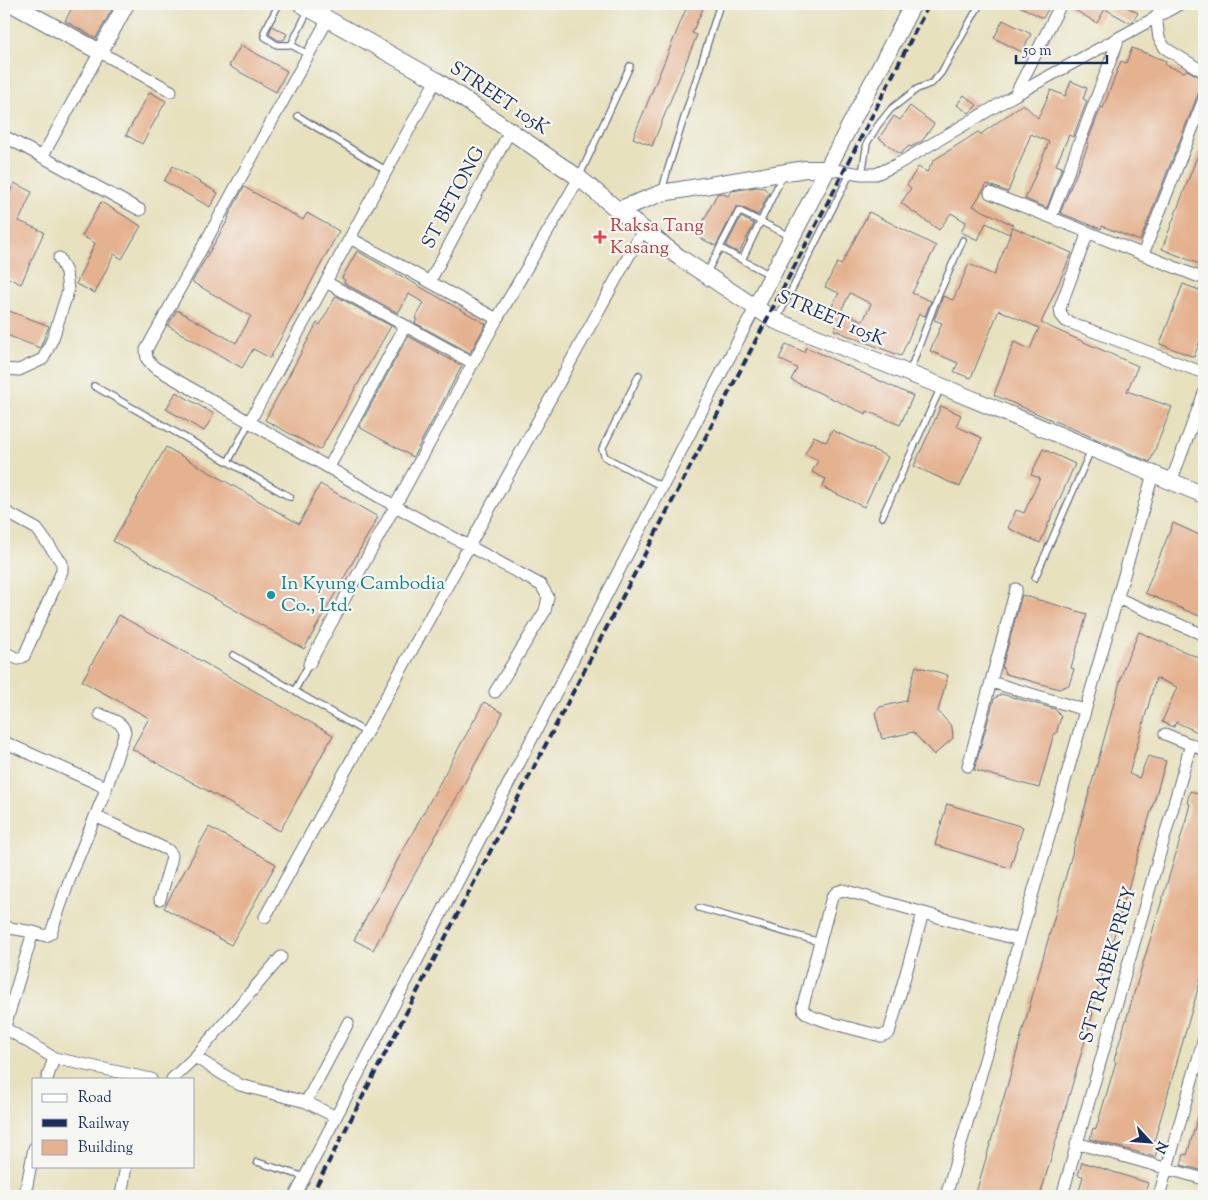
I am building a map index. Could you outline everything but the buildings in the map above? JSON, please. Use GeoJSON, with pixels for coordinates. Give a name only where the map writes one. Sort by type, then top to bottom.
{"type":"FeatureCollection","features":[{"type":"Feature","properties":{"kind":"main road"},"geometry":{"type":"LineString","coordinates":[[12,4],[100,52],[126,4]]}},
{"type":"Feature","properties":{"kind":"main road"},"geometry":{"type":"LineString","coordinates":[[755,308],[913,4]]}},
{"type":"Feature","properties":{"kind":"main road","name":"STREET 105K"},"geometry":{"type":"LineString","coordinates":[[305,6],[436,80],[579,178],[643,230],[705,275],[776,321],[941,386],[1204,496]]}},
{"type":"Feature","properties":{"kind":"main road"},"geometry":{"type":"LineString","coordinates":[[618,210],[662,194],[784,172],[827,169]]}},
{"type":"Feature","properties":{"kind":"street"},"geometry":{"type":"LineString","coordinates":[[1015,95],[1061,4]]}},
{"type":"Feature","properties":{"kind":"street"},"geometry":{"type":"LineString","coordinates":[[1163,4],[1156,17],[1159,38],[1165,48],[1204,72]]}},
{"type":"Feature","properties":{"kind":"street"},"geometry":{"type":"LineString","coordinates":[[827,169],[876,174],[896,165],[1015,95],[1180,4]]}},
{"type":"Feature","properties":{"kind":"street"},"geometry":{"type":"LineString","coordinates":[[328,19],[146,350],[147,359],[154,367],[395,506],[540,585],[548,597],[544,611],[495,692]]}},
{"type":"Feature","properties":{"kind":"street"},"geometry":{"type":"LineString","coordinates":[[1051,218],[1119,38]]}},
{"type":"Feature","properties":{"kind":"street"},"geometry":{"type":"LineString","coordinates":[[42,157],[100,52],[171,91]]}},
{"type":"Feature","properties":{"kind":"street"},"geometry":{"type":"LineString","coordinates":[[250,421],[436,80]]}},
{"type":"Feature","properties":{"kind":"street"},"geometry":{"type":"LineString","coordinates":[[1143,254],[1204,100]]}},
{"type":"Feature","properties":{"kind":"street","name":"ST BETONG"},"geometry":{"type":"LineString","coordinates":[[430,281],[510,131]]}},
{"type":"Feature","properties":{"kind":"street"},"geometry":{"type":"LineString","coordinates":[[4,136],[140,210]]}},
{"type":"Feature","properties":{"kind":"street"},"geometry":{"type":"LineString","coordinates":[[309,664],[497,319],[579,178]]}},
{"type":"Feature","properties":{"kind":"street"},"geometry":{"type":"LineString","coordinates":[[990,193],[1204,279]]}},
{"type":"Feature","properties":{"kind":"street"},"geometry":{"type":"LineString","coordinates":[[265,917],[643,230]]}},
{"type":"Feature","properties":{"kind":"street"},"geometry":{"type":"LineString","coordinates":[[1088,232],[1060,308],[1061,315],[1066,321],[1204,372]]}},
{"type":"Feature","properties":{"kind":"street"},"geometry":{"type":"LineString","coordinates":[[350,238],[497,319]]}},
{"type":"Feature","properties":{"kind":"street"},"geometry":{"type":"LineString","coordinates":[[4,369],[19,370],[43,359],[53,338],[68,291],[66,272],[59,258]]}},
{"type":"Feature","properties":{"kind":"street"},"geometry":{"type":"LineString","coordinates":[[326,282],[473,363]]}},
{"type":"Feature","properties":{"kind":"street"},"geometry":{"type":"LineString","coordinates":[[295,1196],[755,308]]}},
{"type":"Feature","properties":{"kind":"street"},"geometry":{"type":"LineString","coordinates":[[329,467],[405,326]]}},
{"type":"Feature","properties":{"kind":"street"},"geometry":{"type":"LineString","coordinates":[[1171,482],[1204,393]]}},
{"type":"Feature","properties":{"kind":"street"},"geometry":{"type":"LineString","coordinates":[[946,1196],[1153,474]]}},
{"type":"Feature","properties":{"kind":"street"},"geometry":{"type":"LineString","coordinates":[[4,511],[37,529],[62,563],[62,571],[24,656],[18,659],[4,652]]}},
{"type":"Feature","properties":{"kind":"street"},"geometry":{"type":"LineString","coordinates":[[968,766],[1016,589]]}},
{"type":"Feature","properties":{"kind":"street"},"geometry":{"type":"LineString","coordinates":[[1117,598],[1204,635]]}},
{"type":"Feature","properties":{"kind":"street"},"geometry":{"type":"LineString","coordinates":[[991,682],[1085,710]]}},
{"type":"Feature","properties":{"kind":"street"},"geometry":{"type":"LineString","coordinates":[[4,927],[46,936],[51,933],[70,878],[105,792],[124,732],[124,727],[120,723],[100,714]]}},
{"type":"Feature","properties":{"kind":"street"},"geometry":{"type":"LineString","coordinates":[[1165,734],[1204,750]]}},
{"type":"Feature","properties":{"kind":"street"},"geometry":{"type":"LineString","coordinates":[[4,742],[96,783],[102,786],[105,792]]}},
{"type":"Feature","properties":{"kind":"street","name":"ST TRABEK PREY"},"geometry":{"type":"LineString","coordinates":[[1062,1196],[1191,744]]}},
{"type":"Feature","properties":{"kind":"street"},"geometry":{"type":"LineString","coordinates":[[96,816],[168,850],[172,855],[160,899]]}},
{"type":"Feature","properties":{"kind":"street"},"geometry":{"type":"LineString","coordinates":[[923,913],[890,1031],[885,1036],[805,1013],[803,1005],[832,897],[837,892],[843,890],[1019,940]]}},
{"type":"Feature","properties":{"kind":"street"},"geometry":{"type":"LineString","coordinates":[[32,932],[4,1029],[54,1058],[146,1078]]}},
{"type":"Feature","properties":{"kind":"street"},"geometry":{"type":"LineString","coordinates":[[173,1078],[195,1057],[281,957]]}},
{"type":"Feature","properties":{"kind":"street"},"geometry":{"type":"LineString","coordinates":[[306,1102],[348,1023]]}},
{"type":"Feature","properties":{"kind":"street"},"geometry":{"type":"LineString","coordinates":[[1159,1196],[1204,1038]]}},
{"type":"Feature","properties":{"kind":"street"},"geometry":{"type":"LineString","coordinates":[[195,1057],[240,1085],[306,1102],[336,1117]]}},
{"type":"Feature","properties":{"kind":"street"},"geometry":{"type":"LineString","coordinates":[[47,1078],[54,1058]]}},
{"type":"Feature","properties":{"kind":"street"},"geometry":{"type":"LineString","coordinates":[[1076,1143],[1204,1179]]}},
{"type":"Feature","properties":{"kind":"street"},"geometry":{"type":"LineString","coordinates":[[22,1196],[27,1185],[32,1159]]}},
{"type":"Feature","properties":{"kind":"street"},"geometry":{"type":"LineString","coordinates":[[121,1196],[126,1168]]}},
{"type":"Feature","properties":{"kind":"lane"},"geometry":{"type":"LineString","coordinates":[[280,4],[264,32],[265,37],[277,45],[291,45],[308,54]]}},
{"type":"Feature","properties":{"kind":"lane"},"geometry":{"type":"LineString","coordinates":[[662,194],[667,172],[720,4]]}},
{"type":"Feature","properties":{"kind":"lane"},"geometry":{"type":"LineString","coordinates":[[776,321],[856,173],[867,143],[878,125],[891,109],[917,89],[932,83],[941,73],[980,4]]}},
{"type":"Feature","properties":{"kind":"lane"},"geometry":{"type":"LineString","coordinates":[[291,45],[305,6]]}},
{"type":"Feature","properties":{"kind":"lane"},"geometry":{"type":"LineString","coordinates":[[579,178],[630,66]]}},
{"type":"Feature","properties":{"kind":"lane"},"geometry":{"type":"LineString","coordinates":[[298,116],[387,171]]}},
{"type":"Feature","properties":{"kind":"lane"},"geometry":{"type":"LineString","coordinates":[[742,260],[784,172]]}},
{"type":"Feature","properties":{"kind":"lane"},"geometry":{"type":"LineString","coordinates":[[705,275],[740,211],[792,237]]}},
{"type":"Feature","properties":{"kind":"lane"},"geometry":{"type":"LineString","coordinates":[[909,373],[935,303],[963,240]]}},
{"type":"Feature","properties":{"kind":"lane"},"geometry":{"type":"LineString","coordinates":[[720,248],[772,276]]}},
{"type":"Feature","properties":{"kind":"lane"},"geometry":{"type":"LineString","coordinates":[[640,375],[602,449],[605,457],[663,487]]}},
{"type":"Feature","properties":{"kind":"lane"},"geometry":{"type":"LineString","coordinates":[[94,386],[290,497]]}},
{"type":"Feature","properties":{"kind":"lane"},"geometry":{"type":"LineString","coordinates":[[882,517],[941,386]]}},
{"type":"Feature","properties":{"kind":"lane"},"geometry":{"type":"LineString","coordinates":[[228,462],[250,421]]}},
{"type":"Feature","properties":{"kind":"lane"},"geometry":{"type":"LineString","coordinates":[[1035,578],[1092,448]]}},
{"type":"Feature","properties":{"kind":"lane"},"geometry":{"type":"LineString","coordinates":[[233,655],[366,733]]}},
{"type":"Feature","properties":{"kind":"lane"},"geometry":{"type":"LineString","coordinates":[[295,690],[309,664]]}},
{"type":"Feature","properties":{"kind":"lane"},"geometry":{"type":"LineString","coordinates":[[699,908],[820,942]]}},
{"type":"Feature","properties":{"kind":"lane"},"geometry":{"type":"LineString","coordinates":[[257,1162],[305,1177]]}},
{"type":"Feature","properties":{"kind":"railway"},"geometry":{"type":"LineString","coordinates":[[311,1196],[929,4]]}},
{"type":"Feature","properties":{"kind":"place","name":"Raksa Tang Kasang"},"geometry":{"type":"Point","coordinates":[600,237]}},
{"type":"Feature","properties":{"kind":"place","name":"In Kyung Cambodia Co., Ltd."},"geometry":{"type":"Point","coordinates":[271,595]}}]}
